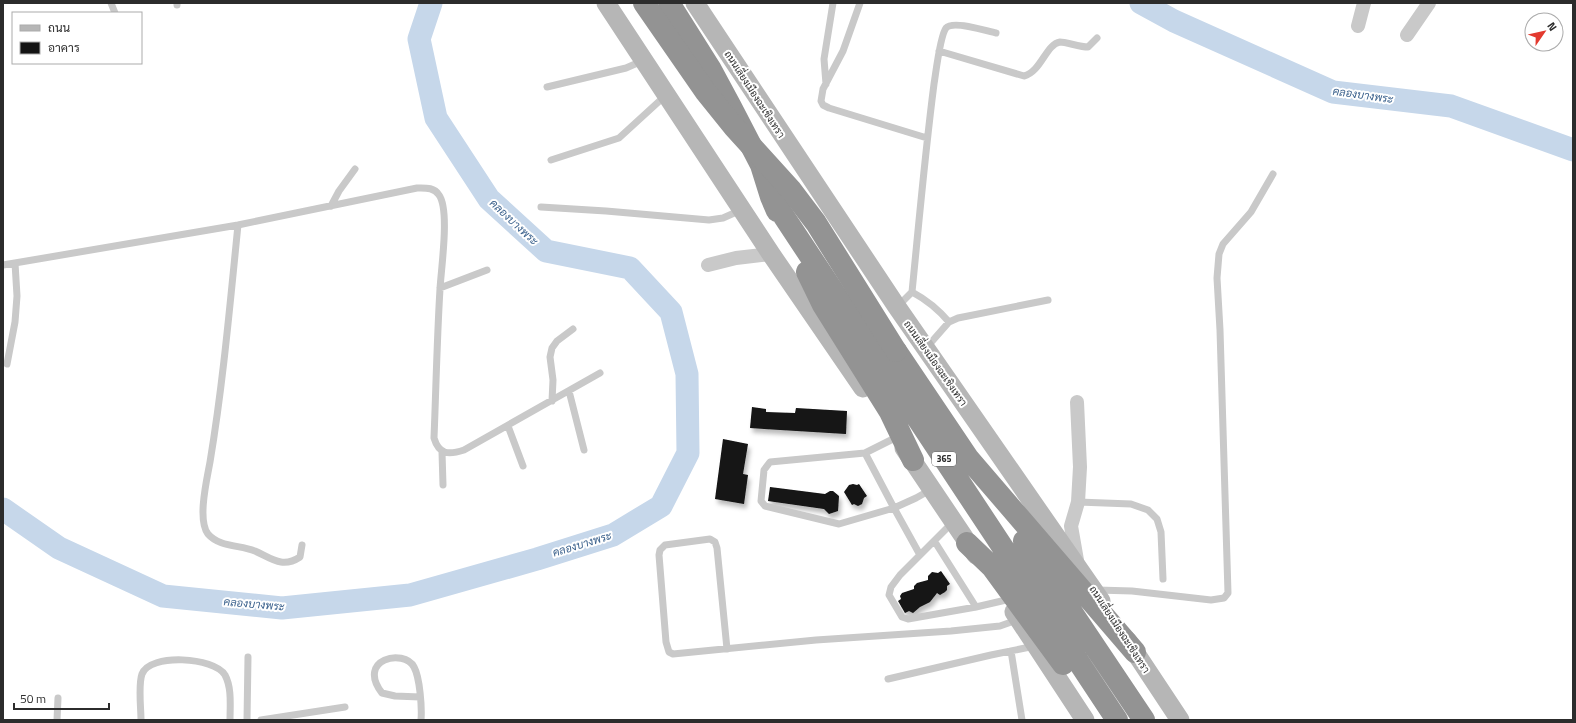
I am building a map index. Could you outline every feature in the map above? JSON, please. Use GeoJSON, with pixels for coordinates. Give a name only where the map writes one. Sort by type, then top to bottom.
{"type":"FeatureCollection","features":[{"type":"Feature","properties":{"kind":"highway"},"geometry":{"type":"LineString","coordinates":[[644,3],[705,91],[734,127],[791,190],[816,223],[896,351],[968,458],[1135,652]]}},
{"type":"Feature","properties":{"kind":"highway"},"geometry":{"type":"LineString","coordinates":[[669,3],[686,28],[731,107],[761,165],[771,197],[823,305],[890,412],[913,460]]}},
{"type":"Feature","properties":{"kind":"highway","name":"365"},"geometry":{"type":"LineString","coordinates":[[771,197],[1117,720]]}},
{"type":"Feature","properties":{"kind":"highway","name":"365"},"geometry":{"type":"LineString","coordinates":[[968,458],[1144,720]]}},
{"type":"Feature","properties":{"kind":"highway"},"geometry":{"type":"LineString","coordinates":[[967,543],[992,567],[1104,720]]}},
{"type":"Feature","properties":{"kind":"main road","name":"ถนนเลี่ยงเมืองฉะเชิงเทรา"},"geometry":{"type":"LineString","coordinates":[[695,3],[897,307],[1094,590],[1181,720]]}},
{"type":"Feature","properties":{"kind":"main road","name":"365"},"geometry":{"type":"LineString","coordinates":[[610,10],[743,209],[771,254],[913,460],[1084,720]]}},
{"type":"Feature","properties":{"kind":"street"},"geometry":{"type":"LineString","coordinates":[[1358,26],[1364,3]]}},
{"type":"Feature","properties":{"kind":"street"},"geometry":{"type":"LineString","coordinates":[[1407,35],[1429,3]]}},
{"type":"Feature","properties":{"kind":"street"},"geometry":{"type":"LineString","coordinates":[[708,266],[736,258],[771,254]]}},
{"type":"Feature","properties":{"kind":"street"},"geometry":{"type":"LineString","coordinates":[[1077,402],[1080,467],[1078,502],[1071,526],[1078,567]]}},
{"type":"Feature","properties":{"kind":"lane"},"geometry":{"type":"LineString","coordinates":[[826,85],[824,60],[833,3]]}},
{"type":"Feature","properties":{"kind":"lane"},"geometry":{"type":"LineString","coordinates":[[860,3],[843,51],[821,96],[821,101],[823,105],[927,138]]}},
{"type":"Feature","properties":{"kind":"lane"},"geometry":{"type":"LineString","coordinates":[[897,307],[912,292],[927,138],[939,51],[946,28],[950,25],[957,24],[996,33]]}},
{"type":"Feature","properties":{"kind":"lane"},"geometry":{"type":"LineString","coordinates":[[939,51],[1024,76],[1034,72],[1050,49],[1056,44],[1061,42],[1080,47],[1088,47],[1097,38]]}},
{"type":"Feature","properties":{"kind":"lane"},"geometry":{"type":"LineString","coordinates":[[547,87],[626,68],[644,60]]}},
{"type":"Feature","properties":{"kind":"lane"},"geometry":{"type":"LineString","coordinates":[[551,160],[619,138],[667,95]]}},
{"type":"Feature","properties":{"kind":"lane"},"geometry":{"type":"LineString","coordinates":[[332,206],[339,191],[356,169]]}},
{"type":"Feature","properties":{"kind":"lane"},"geometry":{"type":"LineString","coordinates":[[1094,590],[1132,591],[1211,600],[1224,598],[1228,593],[1217,278],[1219,254],[1228,239],[1251,212],[1273,174]]}},
{"type":"Feature","properties":{"kind":"lane"},"geometry":{"type":"LineString","coordinates":[[3,265],[238,225],[417,188],[433,190],[439,195],[443,205],[444,239],[440,288],[434,438],[437,446],[442,452],[442,485]]}},
{"type":"Feature","properties":{"kind":"lane"},"geometry":{"type":"LineString","coordinates":[[541,207],[709,220],[723,218],[743,209]]}},
{"type":"Feature","properties":{"kind":"lane"},"geometry":{"type":"LineString","coordinates":[[238,225],[217,420],[205,490],[203,520],[207,533],[217,542],[248,548],[277,562],[295,560],[300,557],[302,545]]}},
{"type":"Feature","properties":{"kind":"lane"},"geometry":{"type":"LineString","coordinates":[[7,364],[16,315],[17,296],[15,263]]}},
{"type":"Feature","properties":{"kind":"lane"},"geometry":{"type":"LineString","coordinates":[[440,288],[488,270]]}},
{"type":"Feature","properties":{"kind":"lane"},"geometry":{"type":"LineString","coordinates":[[912,292],[928,301],[939,310],[949,322]]}},
{"type":"Feature","properties":{"kind":"lane"},"geometry":{"type":"LineString","coordinates":[[926,349],[949,322],[970,315],[1048,300]]}},
{"type":"Feature","properties":{"kind":"lane"},"geometry":{"type":"LineString","coordinates":[[552,401],[553,380],[550,357],[552,348],[557,341],[573,329]]}},
{"type":"Feature","properties":{"kind":"lane"},"geometry":{"type":"LineString","coordinates":[[442,452],[454,453],[464,450],[600,373]]}},
{"type":"Feature","properties":{"kind":"lane"},"geometry":{"type":"LineString","coordinates":[[569,391],[584,450]]}},
{"type":"Feature","properties":{"kind":"lane"},"geometry":{"type":"LineString","coordinates":[[508,426],[523,466]]}},
{"type":"Feature","properties":{"kind":"lane"},"geometry":{"type":"LineString","coordinates":[[897,437],[865,453],[770,462],[764,470],[761,501],[765,506],[839,524],[894,508],[932,489]]}},
{"type":"Feature","properties":{"kind":"lane"},"geometry":{"type":"LineString","coordinates":[[865,453],[920,555]]}},
{"type":"Feature","properties":{"kind":"lane"},"geometry":{"type":"LineString","coordinates":[[1078,502],[1131,504],[1148,510],[1157,519],[1161,532],[1163,579]]}},
{"type":"Feature","properties":{"kind":"lane"},"geometry":{"type":"LineString","coordinates":[[953,522],[935,542],[900,575],[891,587],[890,595],[902,617],[908,619],[1006,600]]}},
{"type":"Feature","properties":{"kind":"lane"},"geometry":{"type":"LineString","coordinates":[[727,649],[717,548],[715,542],[710,539],[665,545],[660,550],[659,555],[666,642],[668,652],[673,654],[727,649],[816,640],[972,629],[1000,626],[1018,620]]}},
{"type":"Feature","properties":{"kind":"lane"},"geometry":{"type":"LineString","coordinates":[[935,542],[976,607]]}},
{"type":"Feature","properties":{"kind":"lane"},"geometry":{"type":"LineString","coordinates":[[888,679],[1035,646]]}},
{"type":"Feature","properties":{"kind":"lane"},"geometry":{"type":"LineString","coordinates":[[1011,651],[1022,720]]}},
{"type":"Feature","properties":{"kind":"lane"},"geometry":{"type":"LineString","coordinates":[[247,720],[248,657]]}},
{"type":"Feature","properties":{"kind":"lane"},"geometry":{"type":"LineString","coordinates":[[420,697],[382,693],[376,682],[376,666],[387,658],[403,659],[410,662],[414,668],[420,697],[421,720]]}},
{"type":"Feature","properties":{"kind":"lane"},"geometry":{"type":"LineString","coordinates":[[141,720],[141,682],[142,674],[147,667],[163,661],[198,660],[219,667],[225,674],[230,693],[230,720]]}},
{"type":"Feature","properties":{"kind":"lane"},"geometry":{"type":"LineString","coordinates":[[57,720],[58,698]]}},
{"type":"Feature","properties":{"kind":"lane"},"geometry":{"type":"LineString","coordinates":[[261,720],[345,707]]}},
{"type":"Feature","properties":{"kind":"building"},"geometry":{"type":"Polygon","coordinates":[[[752,407],[766,409],[766,412],[795,413],[796,408],[847,411],[846,434],[750,428],[752,407]]]}},
{"type":"Feature","properties":{"kind":"building"},"geometry":{"type":"Polygon","coordinates":[[[723,439],[748,444],[743,474],[748,475],[744,504],[715,499],[723,439]]]}},
{"type":"Feature","properties":{"kind":"building"},"geometry":{"type":"Polygon","coordinates":[[[859,484],[867,496],[864,498],[862,504],[858,506],[854,504],[852,505],[844,492],[849,485],[859,484]]]}},
{"type":"Feature","properties":{"kind":"building"},"geometry":{"type":"Polygon","coordinates":[[[770,487],[825,494],[833,491],[839,496],[838,511],[829,514],[824,509],[768,501],[770,487]]]}},
{"type":"Feature","properties":{"kind":"building"},"geometry":{"type":"Polygon","coordinates":[[[941,571],[950,584],[947,586],[947,590],[940,595],[937,593],[930,602],[920,607],[913,613],[909,611],[905,613],[898,601],[901,599],[900,596],[902,593],[914,589],[914,586],[917,583],[928,580],[928,576],[932,572],[938,573],[941,571]]]}},
{"type":"Feature","properties":{"kind":"waterway","name":"คลองบางพระ"},"geometry":{"type":"LineString","coordinates":[[3,509],[59,548],[163,596],[282,608],[410,595],[537,559],[613,535],[661,506],[688,453],[687,374],[671,312],[630,268],[546,251],[489,199],[436,118],[419,39],[431,3]]}},
{"type":"Feature","properties":{"kind":"waterway","name":"คลองบางพระ"},"geometry":{"type":"LineString","coordinates":[[1141,3],[1174,21],[1333,92],[1451,106],[1573,150]]}}]}
